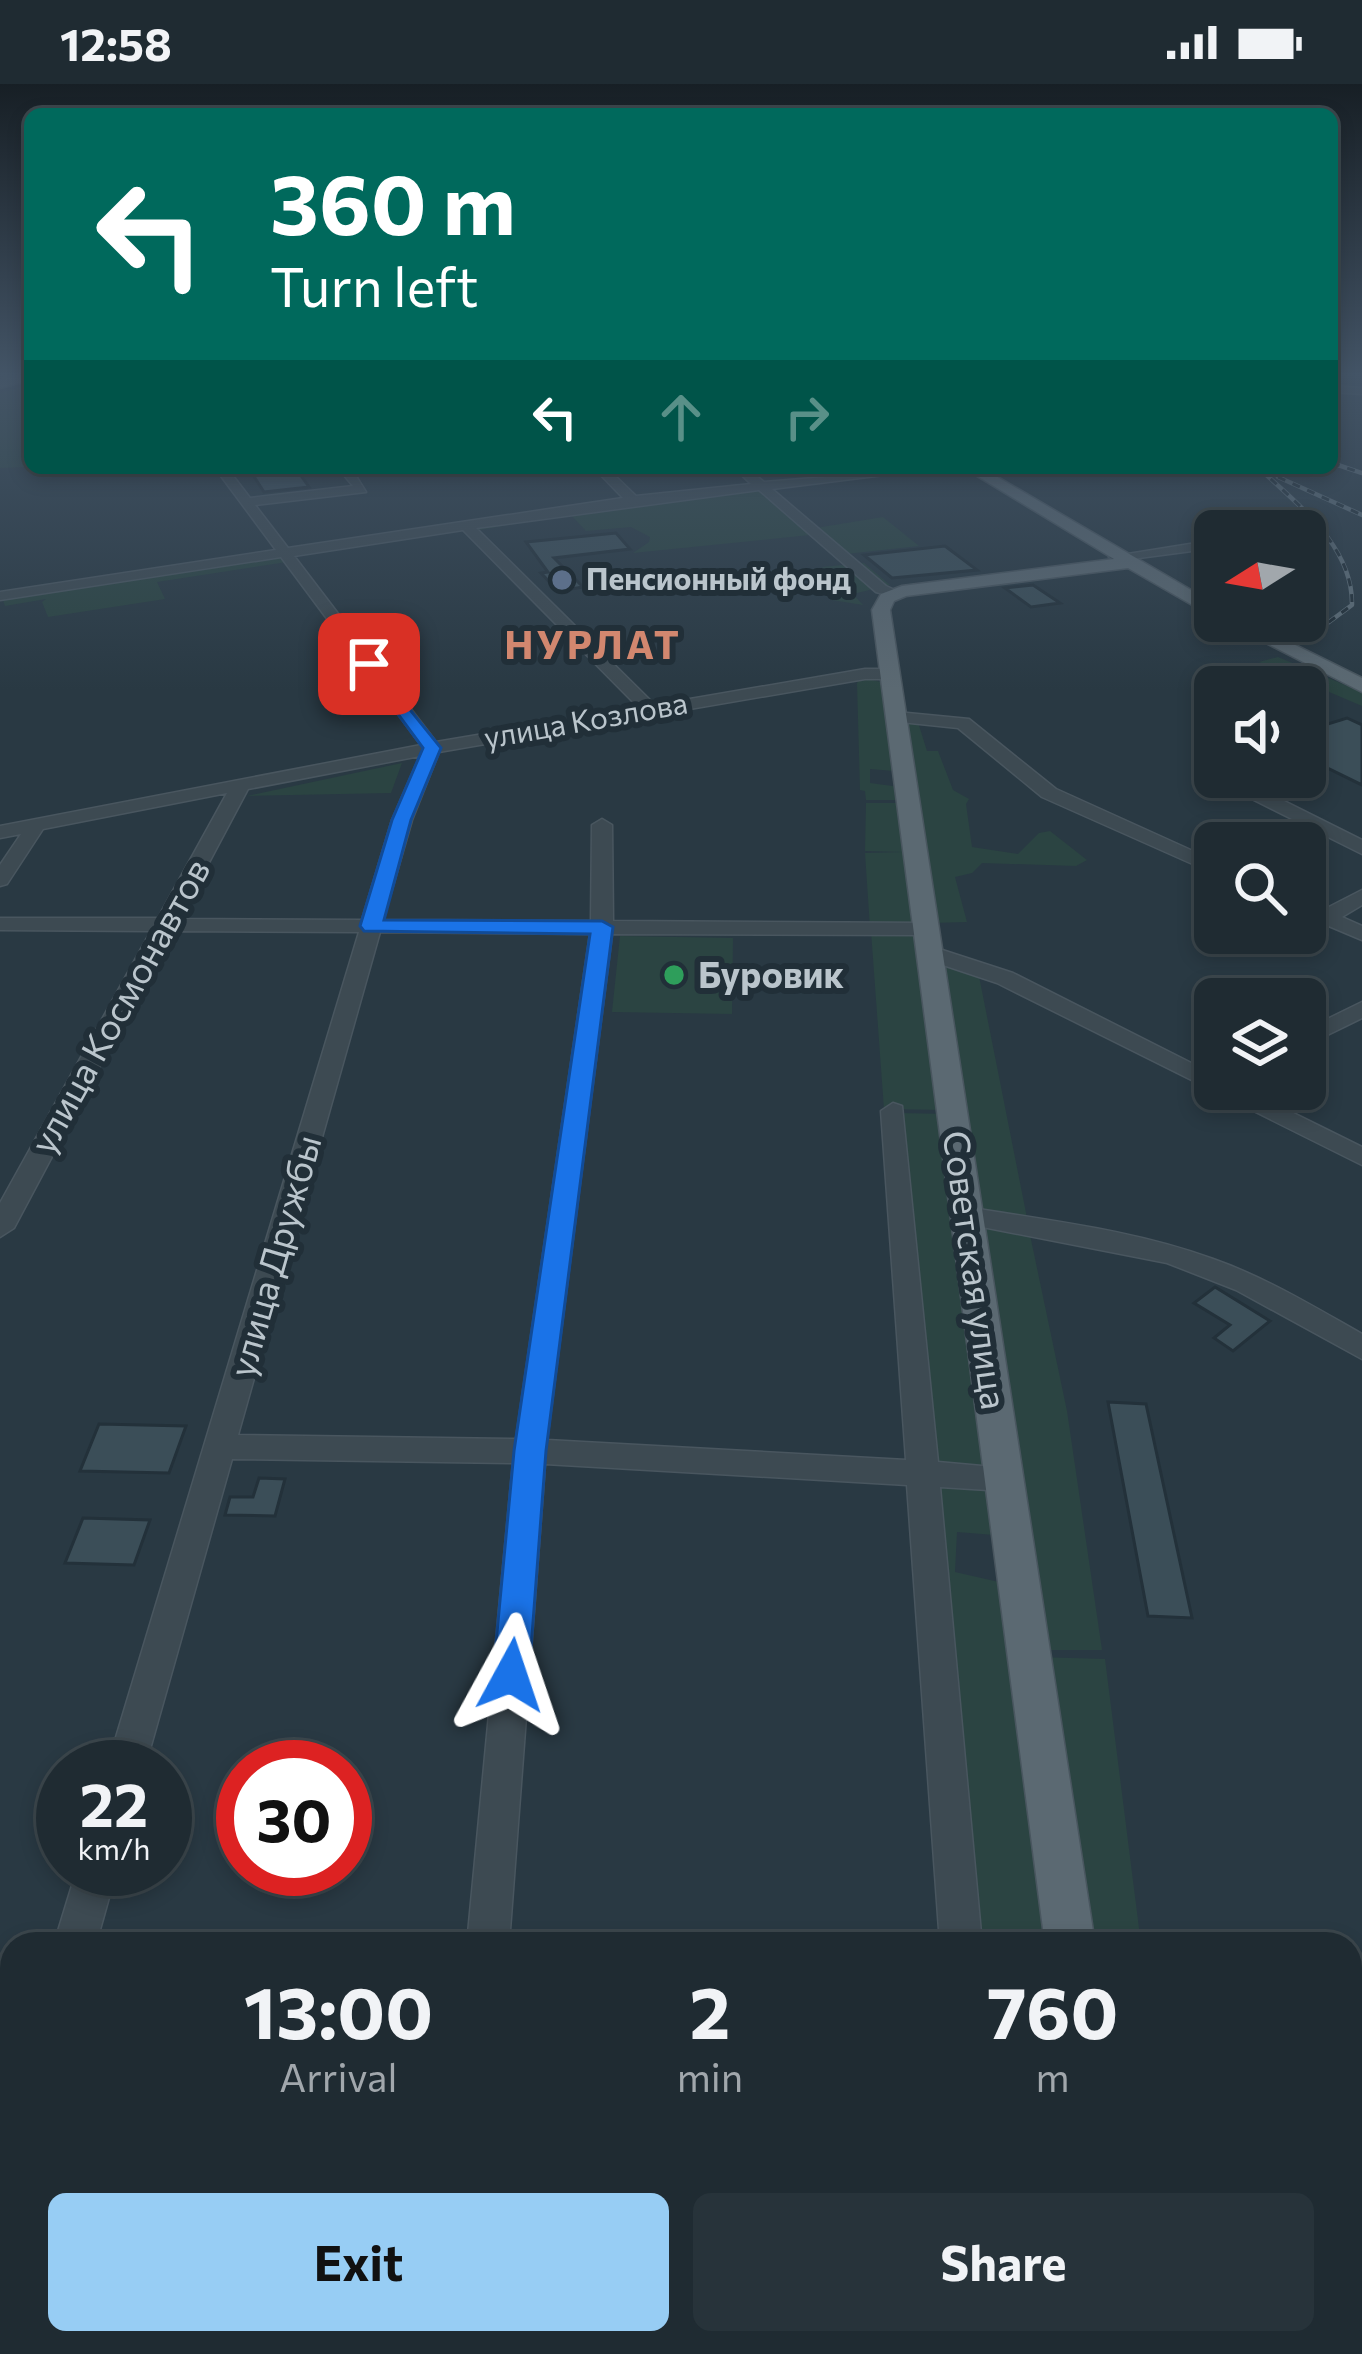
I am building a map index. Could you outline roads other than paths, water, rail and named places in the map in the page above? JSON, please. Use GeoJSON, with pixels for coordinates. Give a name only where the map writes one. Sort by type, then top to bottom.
{"type":"FeatureCollection","features":[{"type":"Feature","properties":{"kind":"main road"},"geometry":{"type":"LineString","coordinates":[[989,478],[1194,600]]}},
{"type":"Feature","properties":{"kind":"main road"},"geometry":{"type":"LineString","coordinates":[[890,595],[1121,560]]}},
{"type":"Feature","properties":{"kind":"main road","name":"Советская улица"},"geometry":{"type":"LineString","coordinates":[[890,595],[881,610],[1068,1932]]}},
{"type":"Feature","properties":{"kind":"main road"},"geometry":{"type":"LineString","coordinates":[[1274,642],[1362,686]]}},
{"type":"Feature","properties":{"kind":"street"},"geometry":{"type":"LineString","coordinates":[[228,478],[432,748]]}},
{"type":"Feature","properties":{"kind":"street"},"geometry":{"type":"LineString","coordinates":[[246,502],[362,489],[353,478]]}},
{"type":"Feature","properties":{"kind":"street"},"geometry":{"type":"LineString","coordinates":[[610,478],[633,500]]}},
{"type":"Feature","properties":{"kind":"street"},"geometry":{"type":"LineString","coordinates":[[752,478],[890,595]]}},
{"type":"Feature","properties":{"kind":"street"},"geometry":{"type":"LineString","coordinates":[[0,596],[633,500],[844,478]]}},
{"type":"Feature","properties":{"kind":"street"},"geometry":{"type":"LineString","coordinates":[[467,526],[651,710]]}},
{"type":"Feature","properties":{"kind":"street"},"geometry":{"type":"LineString","coordinates":[[1121,560],[1194,548]]}},
{"type":"Feature","properties":{"kind":"street","name":"улица Козлова"},"geometry":{"type":"LineString","coordinates":[[0,832],[432,748],[866,674],[890,674]]}},
{"type":"Feature","properties":{"kind":"street"},"geometry":{"type":"LineString","coordinates":[[896,717],[963,723],[1049,793],[1194,859]]}},
{"type":"Feature","properties":{"kind":"street","name":"улица Дружбы"},"geometry":{"type":"LineString","coordinates":[[134,1740],[402,820],[432,748]]}},
{"type":"Feature","properties":{"kind":"street","name":"улица Космонавтов"},"geometry":{"type":"LineString","coordinates":[[0,1228],[241,785]]}},
{"type":"Feature","properties":{"kind":"street"},"geometry":{"type":"LineString","coordinates":[[1264,798],[1362,848]]}},
{"type":"Feature","properties":{"kind":"street"},"geometry":{"type":"LineString","coordinates":[[0,880],[36,825]]}},
{"type":"Feature","properties":{"kind":"street"},"geometry":{"type":"LineString","coordinates":[[489,1932],[530,1451],[602,927],[602,826]]}},
{"type":"Feature","properties":{"kind":"street"},"geometry":{"type":"LineString","coordinates":[[1326,909],[1362,896]]}},
{"type":"Feature","properties":{"kind":"street"},"geometry":{"type":"LineString","coordinates":[[1326,918],[1362,934]]}},
{"type":"Feature","properties":{"kind":"street"},"geometry":{"type":"LineString","coordinates":[[0,924],[602,927],[928,941],[1194,1073]]}},
{"type":"Feature","properties":{"kind":"street"},"geometry":{"type":"LineString","coordinates":[[1326,1028],[1362,1009]]}},
{"type":"Feature","properties":{"kind":"street"},"geometry":{"type":"LineString","coordinates":[[1268,1110],[1362,1157]]}},
{"type":"Feature","properties":{"kind":"street"},"geometry":{"type":"LineString","coordinates":[[893,1111],[960,1932]]}},
{"type":"Feature","properties":{"kind":"street"},"geometry":{"type":"LineString","coordinates":[[967,1216],[1127,1243],[1204,1266],[1273,1296],[1362,1348]]}},
{"type":"Feature","properties":{"kind":"street"},"geometry":{"type":"LineString","coordinates":[[219,1447],[530,1451],[1004,1478]]}},
{"type":"Feature","properties":{"kind":"street"},"geometry":{"type":"LineString","coordinates":[[79,1932],[89,1896]]}},
{"type":"Feature","properties":{"kind":"railway"},"geometry":{"type":"LineString","coordinates":[[1270,478],[1304,510]]}},
{"type":"Feature","properties":{"kind":"railway"},"geometry":{"type":"LineString","coordinates":[[1280,478],[1362,515]]}},
{"type":"Feature","properties":{"kind":"railway"},"geometry":{"type":"LineString","coordinates":[[1326,536],[1343,564],[1352,605],[1326,624]]}},
{"type":"Feature","properties":{"kind":"place","name":"Пенсионный фонд"},"geometry":{"type":"Point","coordinates":[562,580]}},
{"type":"Feature","properties":{"kind":"place","name":"Буровик"},"geometry":{"type":"Point","coordinates":[674,975]}},
{"type":"Feature","properties":{"kind":"district","name":"НУРЛАТ"},"geometry":{"type":"Point","coordinates":[593,645]}}]}
